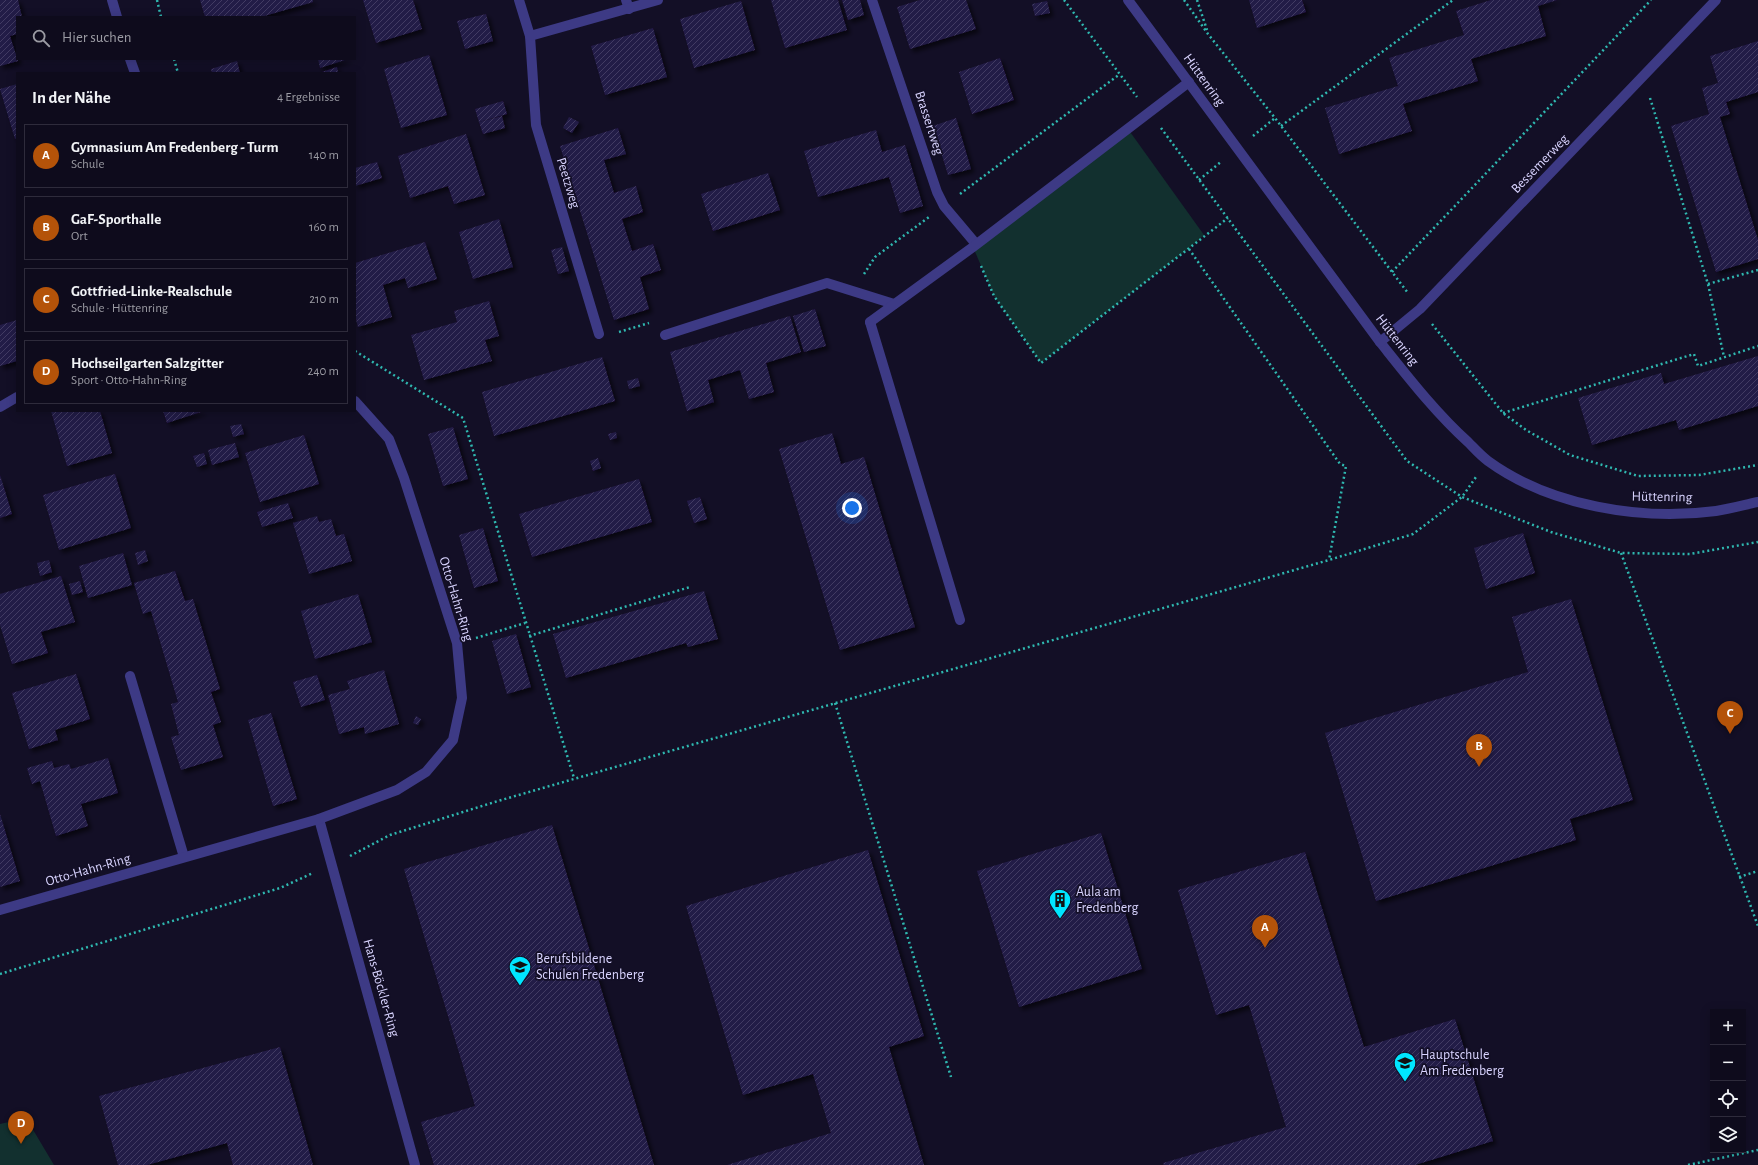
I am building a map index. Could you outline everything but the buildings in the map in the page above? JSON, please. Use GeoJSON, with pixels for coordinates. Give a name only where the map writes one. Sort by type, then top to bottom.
{"type":"FeatureCollection","features":[{"type":"Feature","properties":{"kind":"street"},"geometry":{"type":"LineString","coordinates":[[112,0],[117,16]]}},
{"type":"Feature","properties":{"kind":"street","name":"Peetzweg"},"geometry":{"type":"LineString","coordinates":[[519,0],[530,36],[536,125],[599,334]]}},
{"type":"Feature","properties":{"kind":"street"},"geometry":{"type":"LineString","coordinates":[[530,36],[628,4],[658,0]]}},
{"type":"Feature","properties":{"kind":"street","name":"Brassertweg"},"geometry":{"type":"LineString","coordinates":[[872,0],[937,192],[944,206],[974,245]]}},
{"type":"Feature","properties":{"kind":"street","name":"Hüttenring"},"geometry":{"type":"LineString","coordinates":[[1128,0],[1380,342],[1421,394],[1445,421],[1488,460],[1524,482],[1567,500],[1618,510],[1668,513],[1716,511],[1758,502]]}},
{"type":"Feature","properties":{"kind":"street","name":"Bessemerweg"},"geometry":{"type":"LineString","coordinates":[[1380,342],[1420,309],[1716,0]]}},
{"type":"Feature","properties":{"kind":"street"},"geometry":{"type":"LineString","coordinates":[[130,60],[135,72]]}},
{"type":"Feature","properties":{"kind":"street"},"geometry":{"type":"LineString","coordinates":[[960,620],[870,322],[1189,82]]}},
{"type":"Feature","properties":{"kind":"street"},"geometry":{"type":"LineString","coordinates":[[665,335],[827,283],[894,304]]}},
{"type":"Feature","properties":{"kind":"street"},"geometry":{"type":"LineString","coordinates":[[0,407],[16,397]]}},
{"type":"Feature","properties":{"kind":"street","name":"Otto-Hahn-Ring"},"geometry":{"type":"LineString","coordinates":[[0,910],[319,819],[397,790],[426,772],[453,740],[462,698],[457,643],[390,439],[356,402]]}},
{"type":"Feature","properties":{"kind":"street"},"geometry":{"type":"LineString","coordinates":[[130,676],[184,857]]}},
{"type":"Feature","properties":{"kind":"street","name":"Hans-Böckler-Ring"},"geometry":{"type":"LineString","coordinates":[[319,819],[415,1165]]}},
{"type":"Feature","properties":{"kind":"path"},"geometry":{"type":"LineString","coordinates":[[157,0],[162,16]]}},
{"type":"Feature","properties":{"kind":"path"},"geometry":{"type":"LineString","coordinates":[[1184,0],[1208,34],[1281,126],[1420,309],[1503,413],[1526,430],[1570,455],[1638,476],[1699,475],[1758,465]]}},
{"type":"Feature","properties":{"kind":"path"},"geometry":{"type":"LineString","coordinates":[[1197,0],[1208,34]]}},
{"type":"Feature","properties":{"kind":"path"},"geometry":{"type":"LineString","coordinates":[[1281,126],[1452,0]]}},
{"type":"Feature","properties":{"kind":"path"},"geometry":{"type":"LineString","coordinates":[[1392,272],[1651,0]]}},
{"type":"Feature","properties":{"kind":"path"},"geometry":{"type":"LineString","coordinates":[[174,60],[178,72]]}},
{"type":"Feature","properties":{"kind":"path"},"geometry":{"type":"LineString","coordinates":[[852,291],[875,257],[1120,74]]}},
{"type":"Feature","properties":{"kind":"path"},"geometry":{"type":"LineString","coordinates":[[1643,76],[1708,284],[1724,357]]}},
{"type":"Feature","properties":{"kind":"path"},"geometry":{"type":"LineString","coordinates":[[974,245],[994,296],[1041,363],[1228,218]]}},
{"type":"Feature","properties":{"kind":"path"},"geometry":{"type":"LineString","coordinates":[[1188,249],[1340,464],[1346,466],[1329,560]]}},
{"type":"Feature","properties":{"kind":"path"},"geometry":{"type":"LineString","coordinates":[[1708,284],[1758,270]]}},
{"type":"Feature","properties":{"kind":"path"},"geometry":{"type":"LineString","coordinates":[[599,334],[600,338],[660,319],[665,335]]}},
{"type":"Feature","properties":{"kind":"path"},"geometry":{"type":"LineString","coordinates":[[1503,413],[1694,354],[1698,366],[1758,346]]}},
{"type":"Feature","properties":{"kind":"path"},"geometry":{"type":"LineString","coordinates":[[356,352],[462,418],[574,778]]}},
{"type":"Feature","properties":{"kind":"path"},"geometry":{"type":"LineString","coordinates":[[0,974],[280,888],[332,865],[390,835],[574,778],[1329,560],[1413,534],[1462,497],[1488,460]]}},
{"type":"Feature","properties":{"kind":"path"},"geometry":{"type":"LineString","coordinates":[[1621,553],[1758,926]]}},
{"type":"Feature","properties":{"kind":"path"},"geometry":{"type":"LineString","coordinates":[[529,636],[690,587]]}},
{"type":"Feature","properties":{"kind":"path"},"geometry":{"type":"LineString","coordinates":[[457,643],[525,623]]}},
{"type":"Feature","properties":{"kind":"path"},"geometry":{"type":"LineString","coordinates":[[834,703],[952,1077]]}},
{"type":"Feature","properties":{"kind":"path"},"geometry":{"type":"LineString","coordinates":[[1739,877],[1758,871]]}},
{"type":"Feature","properties":{"kind":"path"},"geometry":{"type":"LineString","coordinates":[[1688,1165],[1758,1150]]}},
{"type":"Feature","properties":{"kind":"green space"},"geometry":{"type":"Polygon","coordinates":[[[1128,129],[1204,235],[1041,363],[994,296],[973,247],[1128,129]]]}},
{"type":"Feature","properties":{"kind":"green space"},"geometry":{"type":"Polygon","coordinates":[[[26,1118],[54,1165],[0,1165],[0,1124],[26,1118]]]}},
{"type":"Feature","properties":{"kind":"place","name":"Gottfried-Linke-Realschule"},"geometry":{"type":"Point","coordinates":[1730,734]}},
{"type":"Feature","properties":{"kind":"place","name":"GaF-Sporthalle"},"geometry":{"type":"Point","coordinates":[1479,767]}},
{"type":"Feature","properties":{"kind":"place","name":"Aula am Fredenberg"},"geometry":{"type":"Point","coordinates":[1060,920]}},
{"type":"Feature","properties":{"kind":"place","name":"Gymnasium Am Fredenberg - Turm"},"geometry":{"type":"Point","coordinates":[1265,948]}},
{"type":"Feature","properties":{"kind":"place","name":"Berufsbildene Schulen Fredenberg"},"geometry":{"type":"Point","coordinates":[520,986]}},
{"type":"Feature","properties":{"kind":"place","name":"Hauptschule Am Fredenberg"},"geometry":{"type":"Point","coordinates":[1405,1082]}},
{"type":"Feature","properties":{"kind":"place","name":"Hochseilgarten Salzgitter"},"geometry":{"type":"Point","coordinates":[21,1144]}}]}
